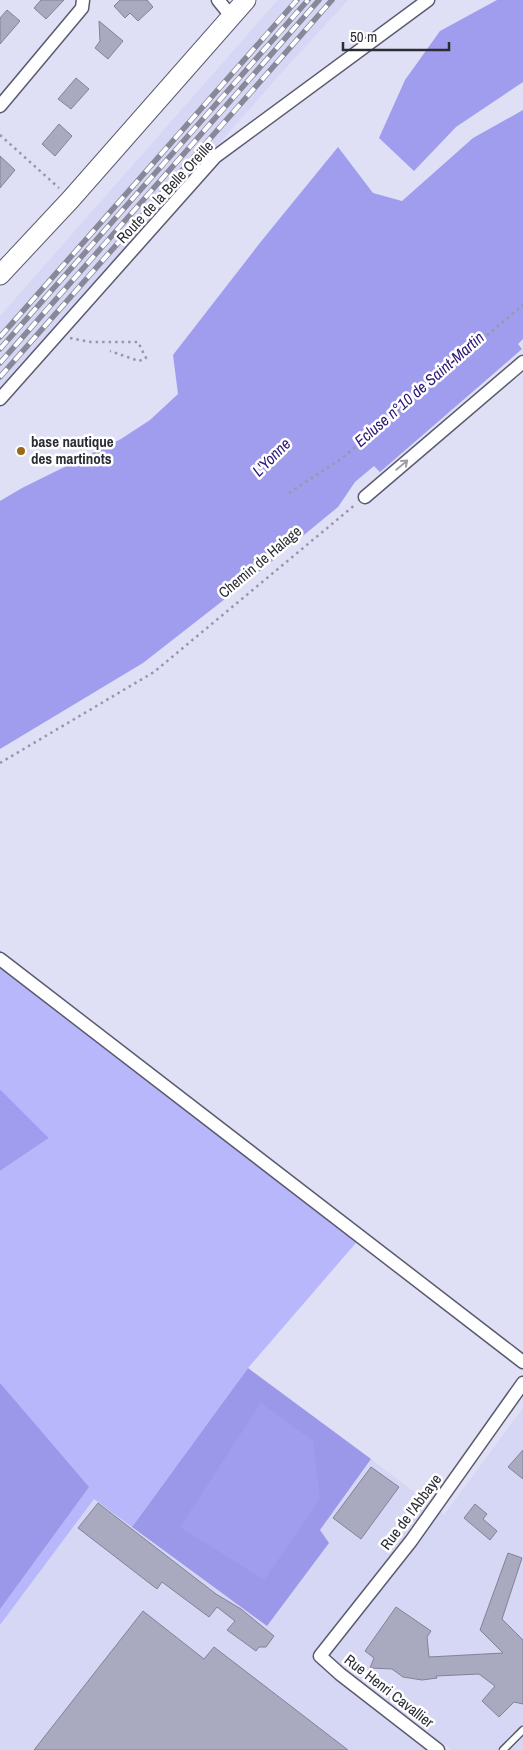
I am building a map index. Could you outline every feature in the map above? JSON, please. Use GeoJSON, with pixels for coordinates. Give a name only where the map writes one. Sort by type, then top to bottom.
{"type":"FeatureCollection","features":[{"type":"Feature","properties":{"kind":"main road"},"geometry":{"type":"LineString","coordinates":[[0,275],[71,199],[246,0]]}},
{"type":"Feature","properties":{"kind":"street"},"geometry":{"type":"LineString","coordinates":[[0,106],[82,8],[83,0]]}},
{"type":"Feature","properties":{"kind":"street"},"geometry":{"type":"LineString","coordinates":[[218,0],[232,16]]}},
{"type":"Feature","properties":{"kind":"street","name":"Route de la Belle Oreille"},"geometry":{"type":"LineString","coordinates":[[0,399],[215,157],[428,0]]}},
{"type":"Feature","properties":{"kind":"street"},"geometry":{"type":"LineString","coordinates":[[365,497],[523,362]]}},
{"type":"Feature","properties":{"kind":"street"},"geometry":{"type":"LineString","coordinates":[[0,959],[523,1362]]}},
{"type":"Feature","properties":{"kind":"street","name":"Rue de l'Abbaye"},"geometry":{"type":"LineString","coordinates":[[320,1656],[411,1541],[523,1383]]}},
{"type":"Feature","properties":{"kind":"street","name":"Rue Henri Cavallier"},"geometry":{"type":"LineString","coordinates":[[320,1656],[340,1674],[438,1750]]}},
{"type":"Feature","properties":{"kind":"lane"},"geometry":{"type":"LineString","coordinates":[[502,1750],[523,1730]]}},
{"type":"Feature","properties":{"kind":"path"},"geometry":{"type":"LineString","coordinates":[[0,135],[71,199]]}},
{"type":"Feature","properties":{"kind":"path"},"geometry":{"type":"LineString","coordinates":[[289,493],[342,459],[523,305]]}},
{"type":"Feature","properties":{"kind":"path"},"geometry":{"type":"LineString","coordinates":[[57,336],[92,342],[138,342],[146,358],[139,361],[110,351]]}},
{"type":"Feature","properties":{"kind":"path","name":"Chemin de Halage"},"geometry":{"type":"LineString","coordinates":[[0,763],[154,672],[365,497]]}},
{"type":"Feature","properties":{"kind":"shaded area"},"geometry":{"type":"Polygon","coordinates":[[[278,0],[348,0],[0,392],[0,316],[278,0]]]}},
{"type":"Feature","properties":{"kind":"shaded area"},"geometry":{"type":"Polygon","coordinates":[[[0,950],[361,1237],[248,1368],[132,1527],[94,1499],[0,1625],[0,1171],[49,1138],[0,1089],[0,950]]]}},
{"type":"Feature","properties":{"kind":"shaded area"},"geometry":{"type":"Polygon","coordinates":[[[248,1368],[371,1459],[320,1530],[329,1543],[267,1626],[132,1527],[248,1368]]]}},
{"type":"Feature","properties":{"kind":"shaded area"},"geometry":{"type":"Polygon","coordinates":[[[0,1383],[89,1487],[0,1609],[0,1383]]]}},
{"type":"Feature","properties":{"kind":"shaded area"},"geometry":{"type":"Polygon","coordinates":[[[523,1408],[523,1750],[451,1750],[436,1738],[427,1750],[0,1750],[0,1625],[94,1499],[267,1626],[320,1530],[371,1459],[444,1515],[523,1408]]]}},
{"type":"Feature","properties":{"kind":"water"},"geometry":{"type":"Polygon","coordinates":[[[497,0],[523,0],[523,82],[456,127],[414,171],[379,138],[405,80],[440,31],[497,0]]]}},
{"type":"Feature","properties":{"kind":"water"},"geometry":{"type":"Polygon","coordinates":[[[523,110],[523,339],[518,344],[522,349],[380,472],[374,466],[355,482],[338,507],[248,581],[143,663],[0,749],[0,501],[22,488],[121,439],[150,420],[178,394],[173,355],[263,239],[338,147],[373,193],[402,201],[473,138],[523,110]]]}},
{"type":"Feature","properties":{"kind":"water"},"geometry":{"type":"Polygon","coordinates":[[[0,1089],[49,1138],[0,1171],[0,1089]]]}},
{"type":"Feature","properties":{"kind":"water"},"geometry":{"type":"Polygon","coordinates":[[[261,1403],[313,1441],[320,1499],[264,1580],[180,1527],[261,1403]]]}},
{"type":"Feature","properties":{"kind":"building"},"geometry":{"type":"Polygon","coordinates":[[[41,0],[64,0],[46,19],[34,8],[41,0]]]}},
{"type":"Feature","properties":{"kind":"building"},"geometry":{"type":"Polygon","coordinates":[[[120,0],[147,0],[153,7],[138,21],[130,13],[125,18],[114,6],[120,0]]]}},
{"type":"Feature","properties":{"kind":"building"},"geometry":{"type":"Polygon","coordinates":[[[7,10],[20,21],[0,44],[0,18],[7,10]]]}},
{"type":"Feature","properties":{"kind":"building"},"geometry":{"type":"Polygon","coordinates":[[[99,21],[123,41],[108,59],[95,48],[100,41],[99,21]]]}},
{"type":"Feature","properties":{"kind":"building"},"geometry":{"type":"Polygon","coordinates":[[[76,78],[89,89],[71,109],[58,99],[76,78]]]}},
{"type":"Feature","properties":{"kind":"building"},"geometry":{"type":"Polygon","coordinates":[[[59,124],[72,136],[55,156],[42,144],[59,124]]]}},
{"type":"Feature","properties":{"kind":"building"},"geometry":{"type":"Polygon","coordinates":[[[0,156],[15,170],[0,188],[0,156]]]}},
{"type":"Feature","properties":{"kind":"building"},"geometry":{"type":"Polygon","coordinates":[[[523,1450],[523,1479],[508,1467],[523,1450]]]}},
{"type":"Feature","properties":{"kind":"building"},"geometry":{"type":"Polygon","coordinates":[[[371,1467],[399,1487],[361,1539],[333,1518],[371,1467]]]}},
{"type":"Feature","properties":{"kind":"building"},"geometry":{"type":"Polygon","coordinates":[[[98,1503],[216,1594],[241,1609],[274,1636],[266,1647],[259,1647],[256,1651],[227,1630],[235,1621],[217,1607],[209,1617],[162,1582],[157,1589],[78,1528],[98,1503]]]}},
{"type":"Feature","properties":{"kind":"building"},"geometry":{"type":"Polygon","coordinates":[[[475,1504],[487,1514],[483,1519],[497,1531],[490,1540],[464,1518],[475,1504]]]}},
{"type":"Feature","properties":{"kind":"building"},"geometry":{"type":"Polygon","coordinates":[[[508,1553],[522,1558],[502,1619],[523,1640],[523,1704],[514,1702],[499,1717],[482,1701],[495,1686],[479,1674],[436,1676],[437,1678],[422,1680],[403,1677],[392,1669],[370,1668],[374,1658],[365,1651],[396,1607],[431,1631],[427,1637],[429,1657],[503,1653],[480,1630],[508,1553]]]}},
{"type":"Feature","properties":{"kind":"building"},"geometry":{"type":"Polygon","coordinates":[[[143,1611],[204,1659],[214,1647],[348,1750],[34,1750],[143,1611]]]}},
{"type":"Feature","properties":{"kind":"railway"},"geometry":{"type":"LineString","coordinates":[[0,337],[297,0]]}},
{"type":"Feature","properties":{"kind":"railway"},"geometry":{"type":"LineString","coordinates":[[0,349],[308,0]]}},
{"type":"Feature","properties":{"kind":"railway"},"geometry":{"type":"LineString","coordinates":[[0,363],[319,0]]}},
{"type":"Feature","properties":{"kind":"railway"},"geometry":{"type":"LineString","coordinates":[[0,377],[332,0]]}},
{"type":"Feature","properties":{"kind":"place","name":"base nautique des martinots"},"geometry":{"type":"Point","coordinates":[21,451]}},
{"type":"Feature","properties":{"kind":"water label","name":"Ecluse n°10 de Saint-Martin"},"geometry":{"type":"Point","coordinates":[419,389]}},
{"type":"Feature","properties":{"kind":"water label","name":"L'Yonne"},"geometry":{"type":"Point","coordinates":[271,457]}}]}
